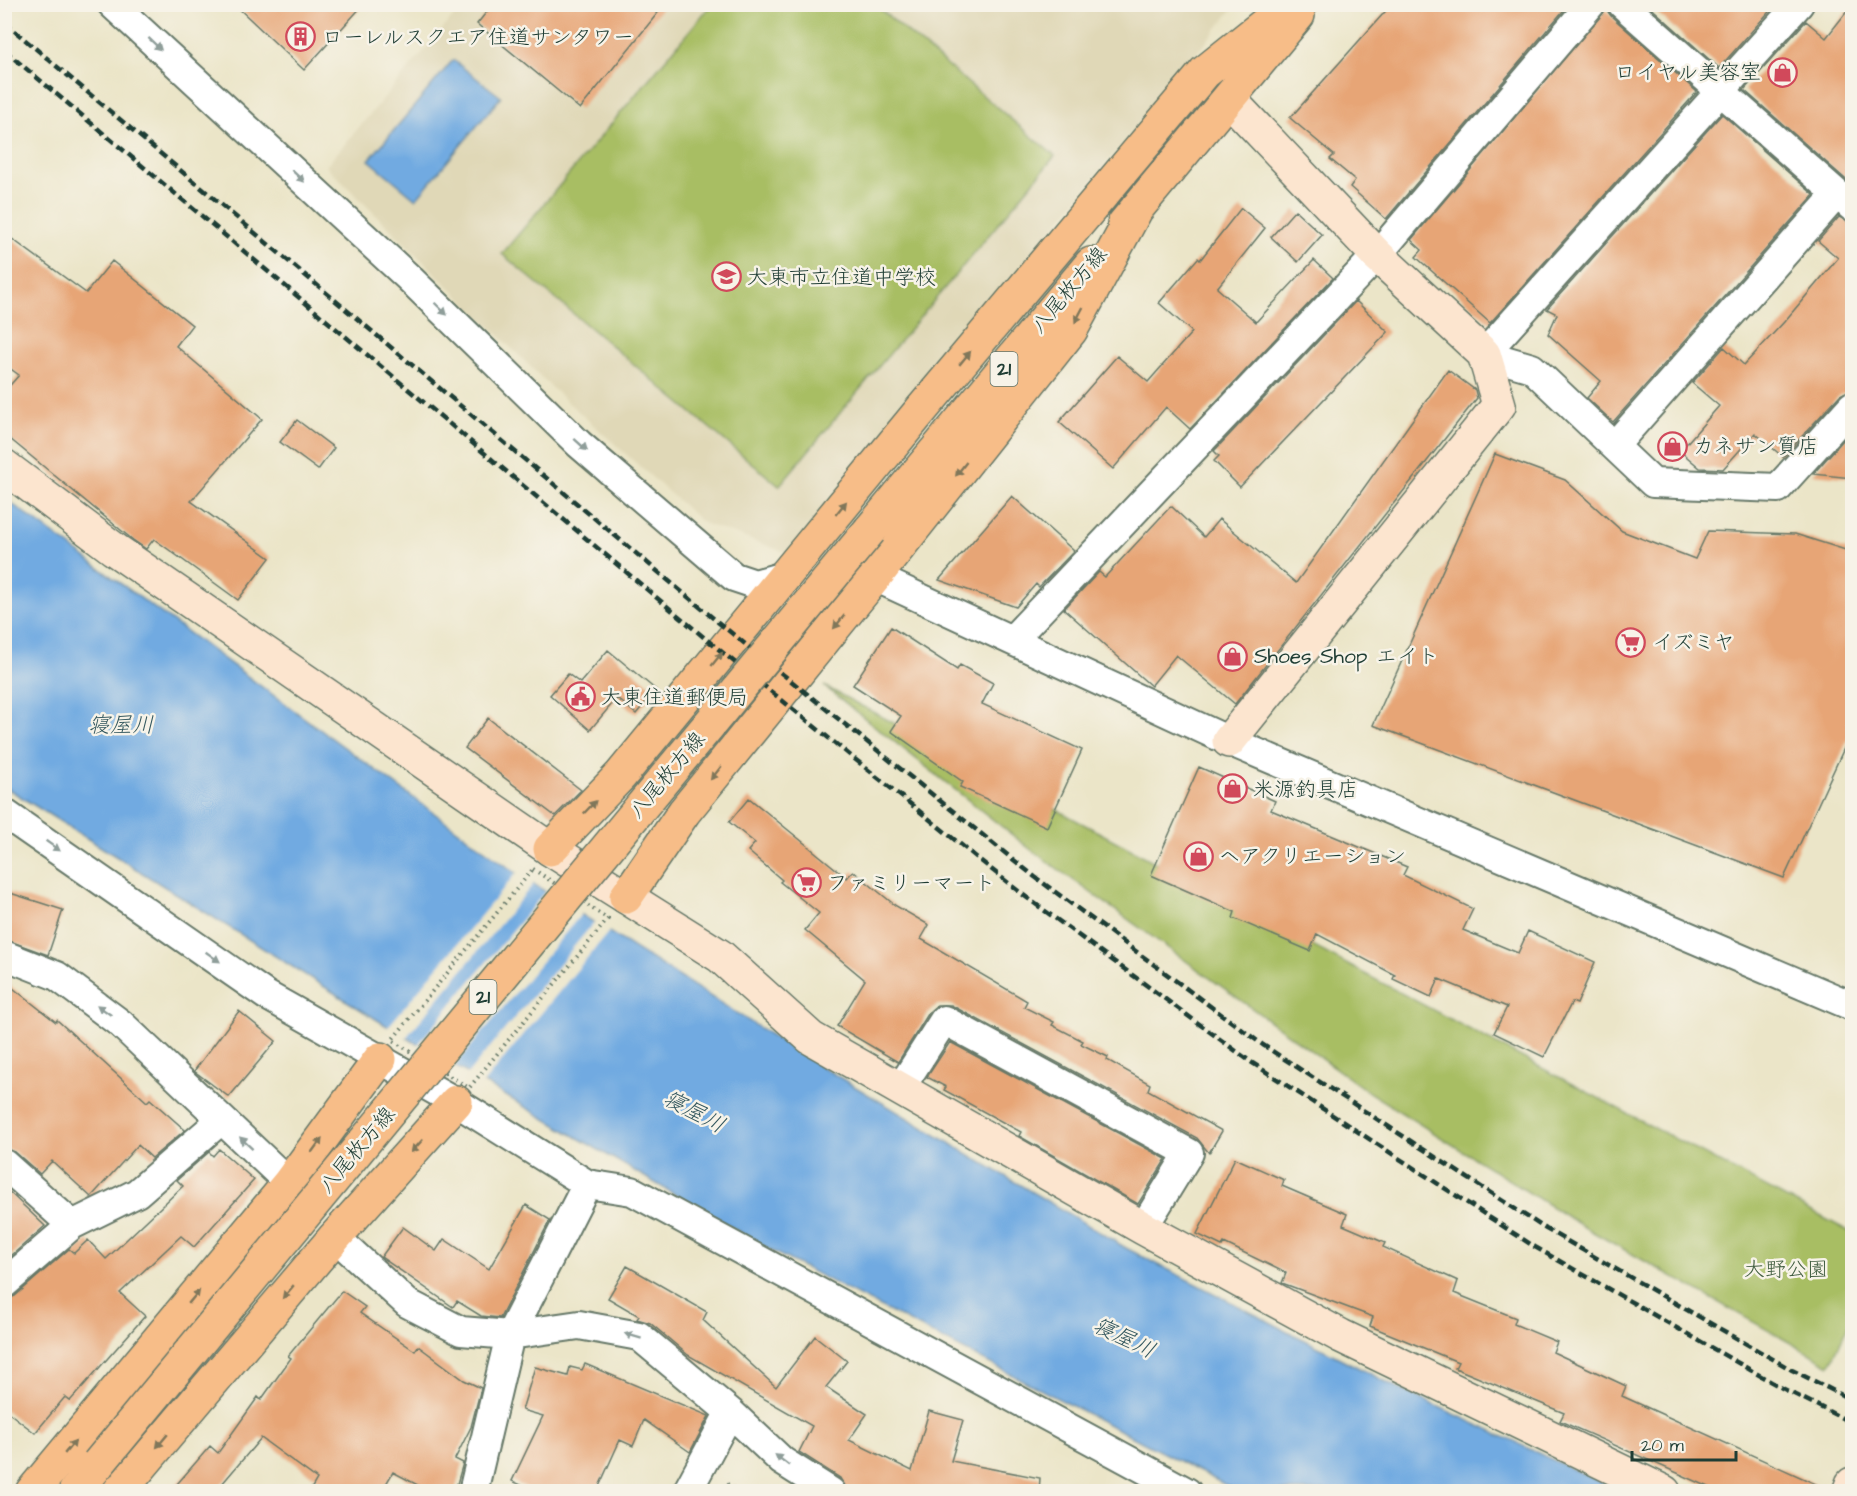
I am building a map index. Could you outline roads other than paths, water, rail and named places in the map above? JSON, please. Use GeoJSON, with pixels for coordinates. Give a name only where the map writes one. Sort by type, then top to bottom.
{"type":"FeatureCollection","features":[{"type":"Feature","properties":{"kind":"main road"},"geometry":{"type":"LineString","coordinates":[[550,849],[621,776],[784,576],[1205,72],[1290,4]]}},
{"type":"Feature","properties":{"kind":"main road","name":"八尾枚方線"},"geometry":{"type":"LineString","coordinates":[[75,1491],[1137,208],[1230,100],[1307,4]]}},
{"type":"Feature","properties":{"kind":"main road"},"geometry":{"type":"LineString","coordinates":[[626,897],[684,812],[875,577],[1071,330],[1137,208]]}},
{"type":"Feature","properties":{"kind":"main road"},"geometry":{"type":"LineString","coordinates":[[32,1491],[289,1183],[388,1047]]}},
{"type":"Feature","properties":{"kind":"main road"},"geometry":{"type":"LineString","coordinates":[[119,1491],[335,1237],[464,1092]]}},
{"type":"Feature","properties":{"kind":"street"},"geometry":{"type":"LineString","coordinates":[[112,4],[409,278],[579,444],[734,577],[754,584],[784,576]]}},
{"type":"Feature","properties":{"kind":"street"},"geometry":{"type":"LineString","coordinates":[[1014,639],[1377,255],[1591,4]]}},
{"type":"Feature","properties":{"kind":"street"},"geometry":{"type":"LineString","coordinates":[[1614,445],[1845,201],[1720,93],[1622,4]]}},
{"type":"Feature","properties":{"kind":"street"},"geometry":{"type":"LineString","coordinates":[[1484,354],[1799,4]]}},
{"type":"Feature","properties":{"kind":"street"},"geometry":{"type":"LineString","coordinates":[[1230,100],[1377,255],[1484,354],[1532,368],[1653,483],[1778,488],[1852,406]]}},
{"type":"Feature","properties":{"kind":"street"},"geometry":{"type":"LineString","coordinates":[[1229,741],[1499,405],[1484,354]]}},
{"type":"Feature","properties":{"kind":"street"},"geometry":{"type":"LineString","coordinates":[[4,466],[114,549],[550,849],[720,956],[811,1038],[1143,1228],[1341,1336],[1664,1491]]}},
{"type":"Feature","properties":{"kind":"street"},"geometry":{"type":"LineString","coordinates":[[875,577],[1014,639],[1229,741],[1852,1006]]}},
{"type":"Feature","properties":{"kind":"street"},"geometry":{"type":"LineString","coordinates":[[4,813],[266,994],[388,1047],[464,1092],[586,1184],[632,1191],[1187,1491]]}},
{"type":"Feature","properties":{"kind":"street"},"geometry":{"type":"LineString","coordinates":[[4,955],[57,976],[121,1024],[289,1183]]}},
{"type":"Feature","properties":{"kind":"street"},"geometry":{"type":"LineString","coordinates":[[900,1089],[944,1020],[1190,1154],[1143,1228]]}},
{"type":"Feature","properties":{"kind":"street"},"geometry":{"type":"LineString","coordinates":[[4,1284],[72,1225],[137,1193],[221,1120]]}},
{"type":"Feature","properties":{"kind":"street"},"geometry":{"type":"LineString","coordinates":[[4,1164],[72,1225]]}},
{"type":"Feature","properties":{"kind":"street"},"geometry":{"type":"LineString","coordinates":[[473,1491],[510,1335],[586,1184]]}},
{"type":"Feature","properties":{"kind":"street"},"geometry":{"type":"LineString","coordinates":[[335,1237],[407,1303],[461,1331],[510,1335],[579,1325],[639,1336],[730,1412],[782,1461],[831,1491]]}},
{"type":"Feature","properties":{"kind":"street"},"geometry":{"type":"LineString","coordinates":[[687,1491],[730,1412]]}},
{"type":"Feature","properties":{"kind":"street"},"geometry":{"type":"LineString","coordinates":[[1849,1491],[1852,1484]]}},
{"type":"Feature","properties":{"kind":"water"},"geometry":{"type":"Polygon","coordinates":[[[453,60],[501,97],[416,199],[369,160],[453,60]]]}},
{"type":"Feature","properties":{"kind":"water","name":"寝屋川"},"geometry":{"type":"Polygon","coordinates":[[[4,498],[516,873],[807,1058],[1126,1248],[1398,1388],[1620,1491],[1237,1491],[770,1250],[395,1031],[5,787],[4,498]]]}},
{"type":"Feature","properties":{"kind":"railway"},"geometry":{"type":"LineString","coordinates":[[4,22],[719,623],[1035,877],[1263,1045],[1546,1229],[1792,1370],[1852,1400]]}},
{"type":"Feature","properties":{"kind":"railway"},"geometry":{"type":"LineString","coordinates":[[4,50],[706,639],[1022,894],[1251,1062],[1535,1247],[1782,1388],[1852,1423]]}},
{"type":"Feature","properties":{"kind":"place","name":"ローレルスクエア住道サンタワー"},"geometry":{"type":"Point","coordinates":[301,37]}},
{"type":"Feature","properties":{"kind":"place","name":"ロイヤル美容室"},"geometry":{"type":"Point","coordinates":[1782,72]}},
{"type":"Feature","properties":{"kind":"place","name":"大東市立住道中学校"},"geometry":{"type":"Point","coordinates":[726,277]}},
{"type":"Feature","properties":{"kind":"place","name":"カネサン質店"},"geometry":{"type":"Point","coordinates":[1672,446]}},
{"type":"Feature","properties":{"kind":"place","name":"イズミヤ"},"geometry":{"type":"Point","coordinates":[1631,642]}},
{"type":"Feature","properties":{"kind":"place","name":"Shoes Shop エイト"},"geometry":{"type":"Point","coordinates":[1233,656]}},
{"type":"Feature","properties":{"kind":"place","name":"大東住道郵便局"},"geometry":{"type":"Point","coordinates":[580,697]}},
{"type":"Feature","properties":{"kind":"place","name":"米源釣具店"},"geometry":{"type":"Point","coordinates":[1232,789]}},
{"type":"Feature","properties":{"kind":"place","name":"ヘアクリエーション"},"geometry":{"type":"Point","coordinates":[1198,856]}},
{"type":"Feature","properties":{"kind":"place","name":"ファミリーマート"},"geometry":{"type":"Point","coordinates":[806,883]}},
{"type":"Feature","properties":{"kind":"park label","name":"大野公園"},"geometry":{"type":"Point","coordinates":[1786,1269]}}]}
